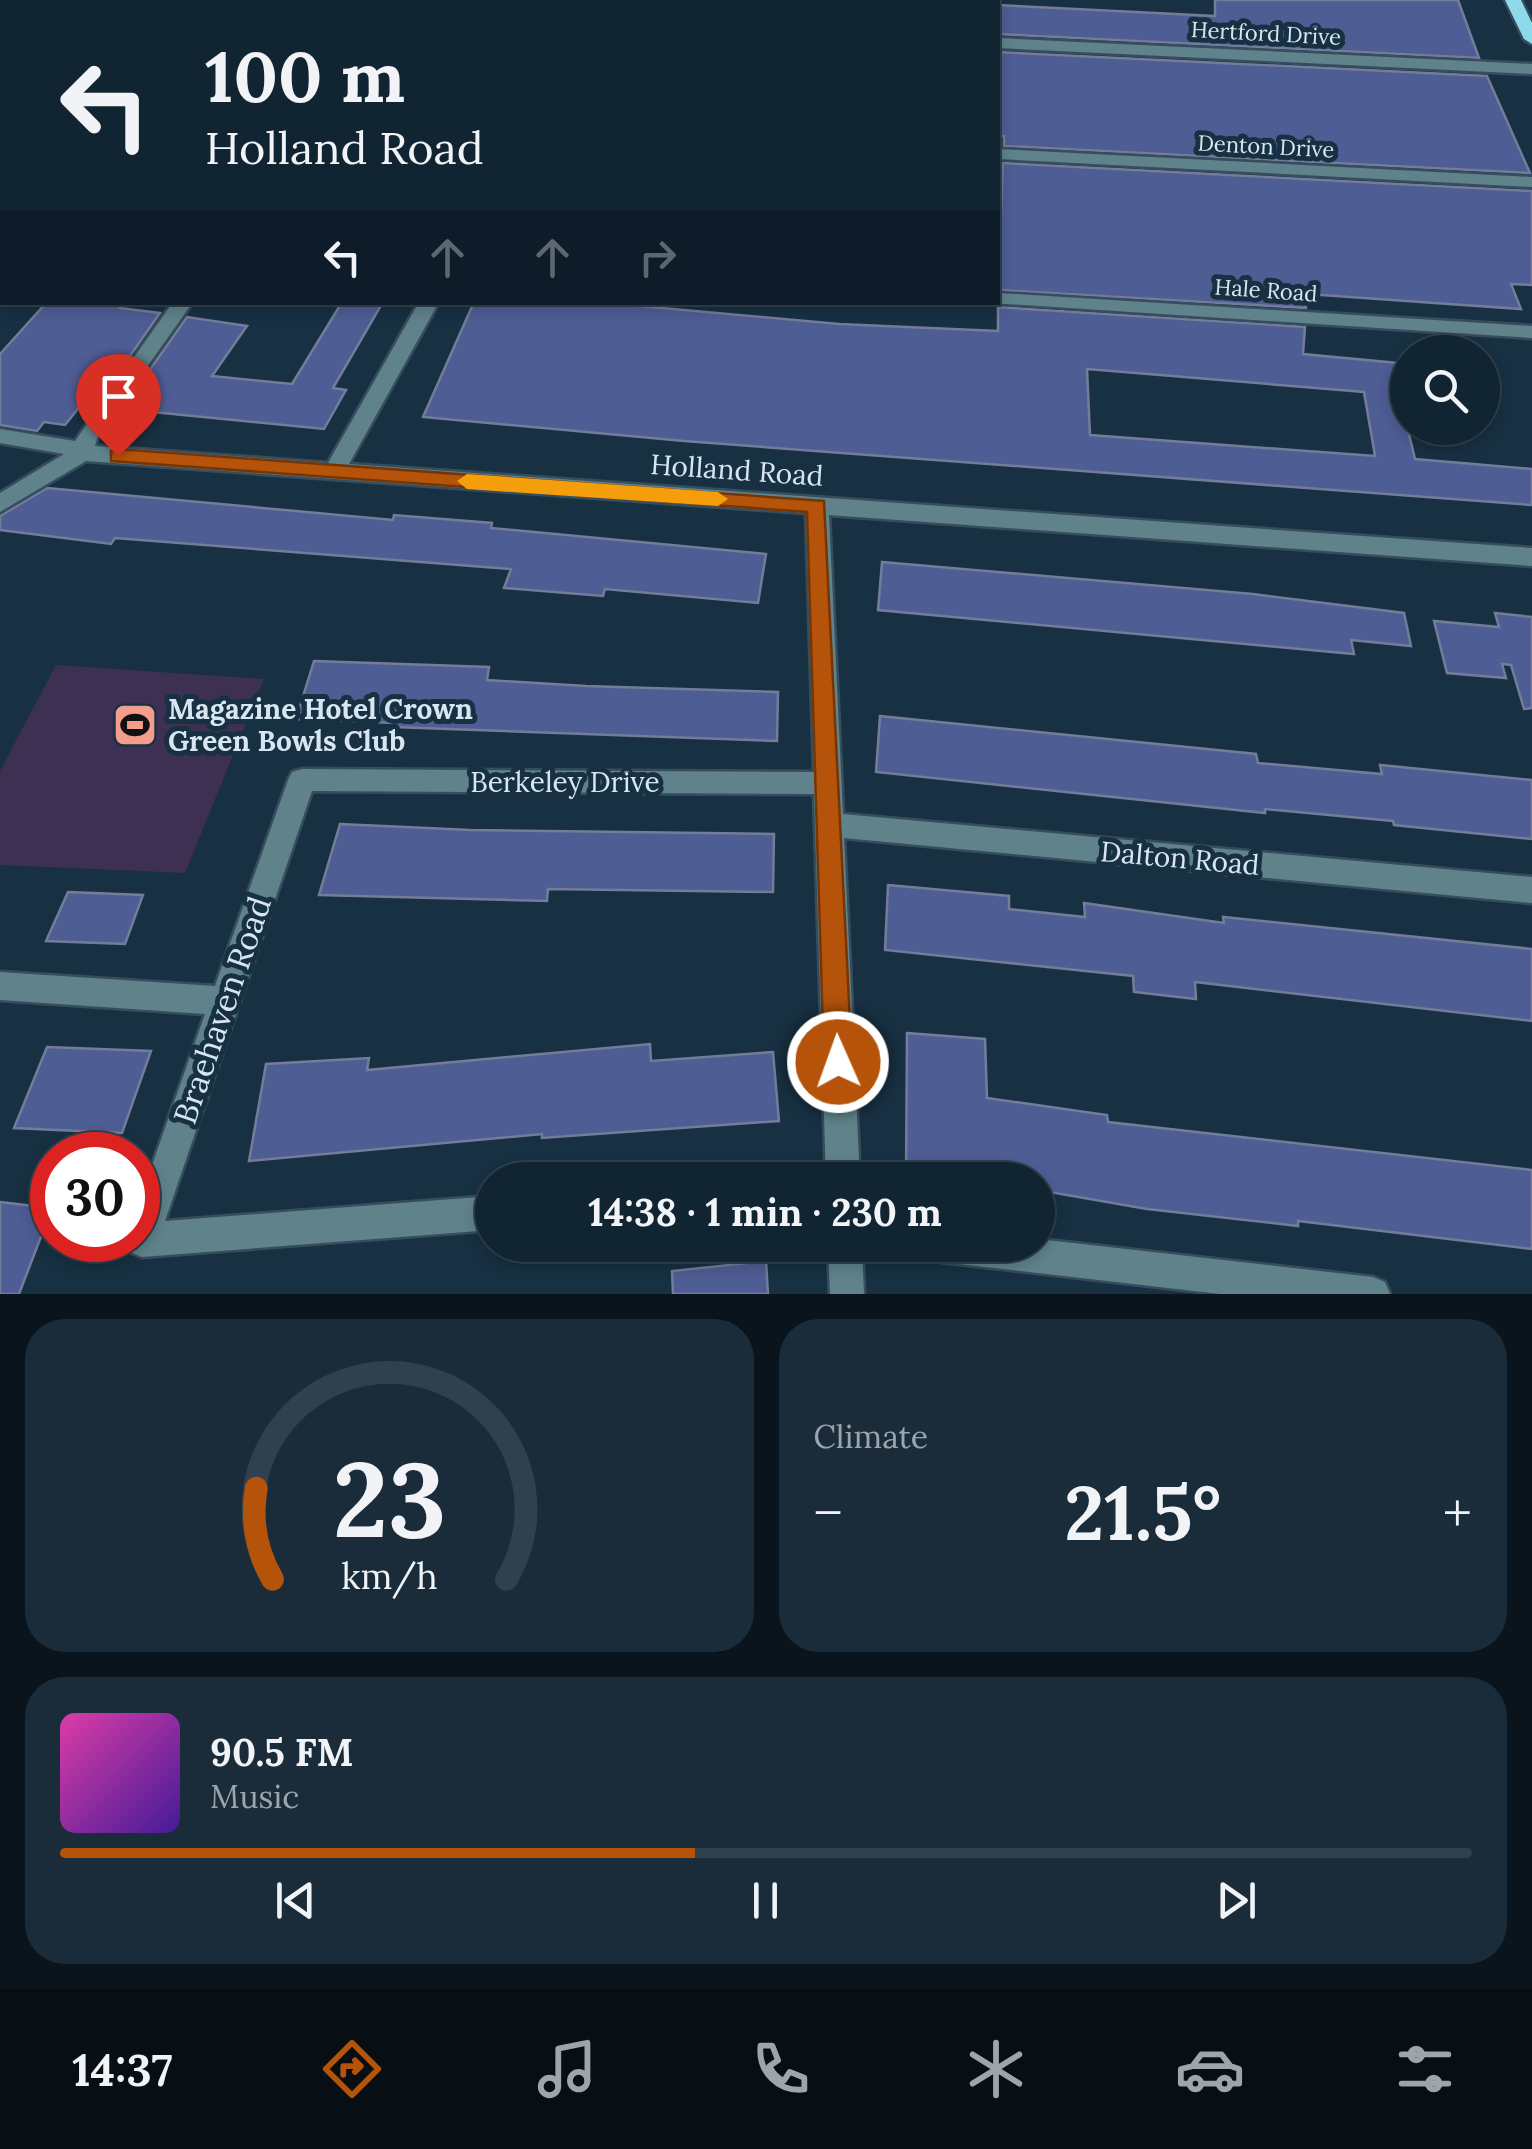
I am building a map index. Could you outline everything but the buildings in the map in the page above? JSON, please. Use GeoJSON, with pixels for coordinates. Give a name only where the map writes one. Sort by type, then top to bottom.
{"type":"FeatureCollection","features":[{"type":"Feature","properties":{"kind":"main road"},"geometry":{"type":"LineString","coordinates":[[1513,0],[1532,39]]}},
{"type":"Feature","properties":{"kind":"street","name":"Hertford Drive"},"geometry":{"type":"LineString","coordinates":[[1000,42],[1532,68]]}},
{"type":"Feature","properties":{"kind":"street","name":"Denton Drive"},"geometry":{"type":"LineString","coordinates":[[1000,154],[1532,182]]}},
{"type":"Feature","properties":{"kind":"street","name":"Hale Road"},"geometry":{"type":"LineString","coordinates":[[1000,298],[1532,332]]}},
{"type":"Feature","properties":{"kind":"street"},"geometry":{"type":"LineString","coordinates":[[0,504],[82,453],[87,436],[180,305]]}},
{"type":"Feature","properties":{"kind":"street"},"geometry":{"type":"LineString","coordinates":[[334,472],[427,305]]}},
{"type":"Feature","properties":{"kind":"street","name":"Holland Road"},"geometry":{"type":"LineString","coordinates":[[0,436],[63,444],[82,453],[1532,557]]}},
{"type":"Feature","properties":{"kind":"street"},"geometry":{"type":"LineString","coordinates":[[817,506],[841,1162]]}},
{"type":"Feature","properties":{"kind":"street","name":"Berkeley Drive"},"geometry":{"type":"LineString","coordinates":[[302,780],[828,783]]}},
{"type":"Feature","properties":{"kind":"street","name":"Braehaven Road"},"geometry":{"type":"LineString","coordinates":[[302,780],[142,1240],[475,1214]]}},
{"type":"Feature","properties":{"kind":"street","name":"Dalton Road"},"geometry":{"type":"LineString","coordinates":[[829,826],[1532,890]]}},
{"type":"Feature","properties":{"kind":"street"},"geometry":{"type":"LineString","coordinates":[[0,986],[226,1001]]}},
{"type":"Feature","properties":{"kind":"street"},"geometry":{"type":"LineString","coordinates":[[1055,1258],[1372,1294]]}},
{"type":"Feature","properties":{"kind":"street"},"geometry":{"type":"LineString","coordinates":[[846,1262],[847,1294]]}},
{"type":"Feature","properties":{"kind":"shaded area","name":"Magazine Hotel Crown Green Bowls Club"},"geometry":{"type":"Polygon","coordinates":[[[56,665],[264,679],[185,873],[0,865],[0,771],[56,665]]]}},
{"type":"Feature","properties":{"kind":"slow traffic"},"geometry":{"type":"LineString","coordinates":[[467,481],[718,499]]}},
{"type":"Feature","properties":{"kind":"place","name":"Magazine Hotel Crown Green Bowls Club"},"geometry":{"type":"Point","coordinates":[135,725]}},
{"type":"Feature","properties":{"kind":"route"},"geometry":{"type":"LineString","coordinates":[[118,456],[817,506],[838,1062]]}}]}
